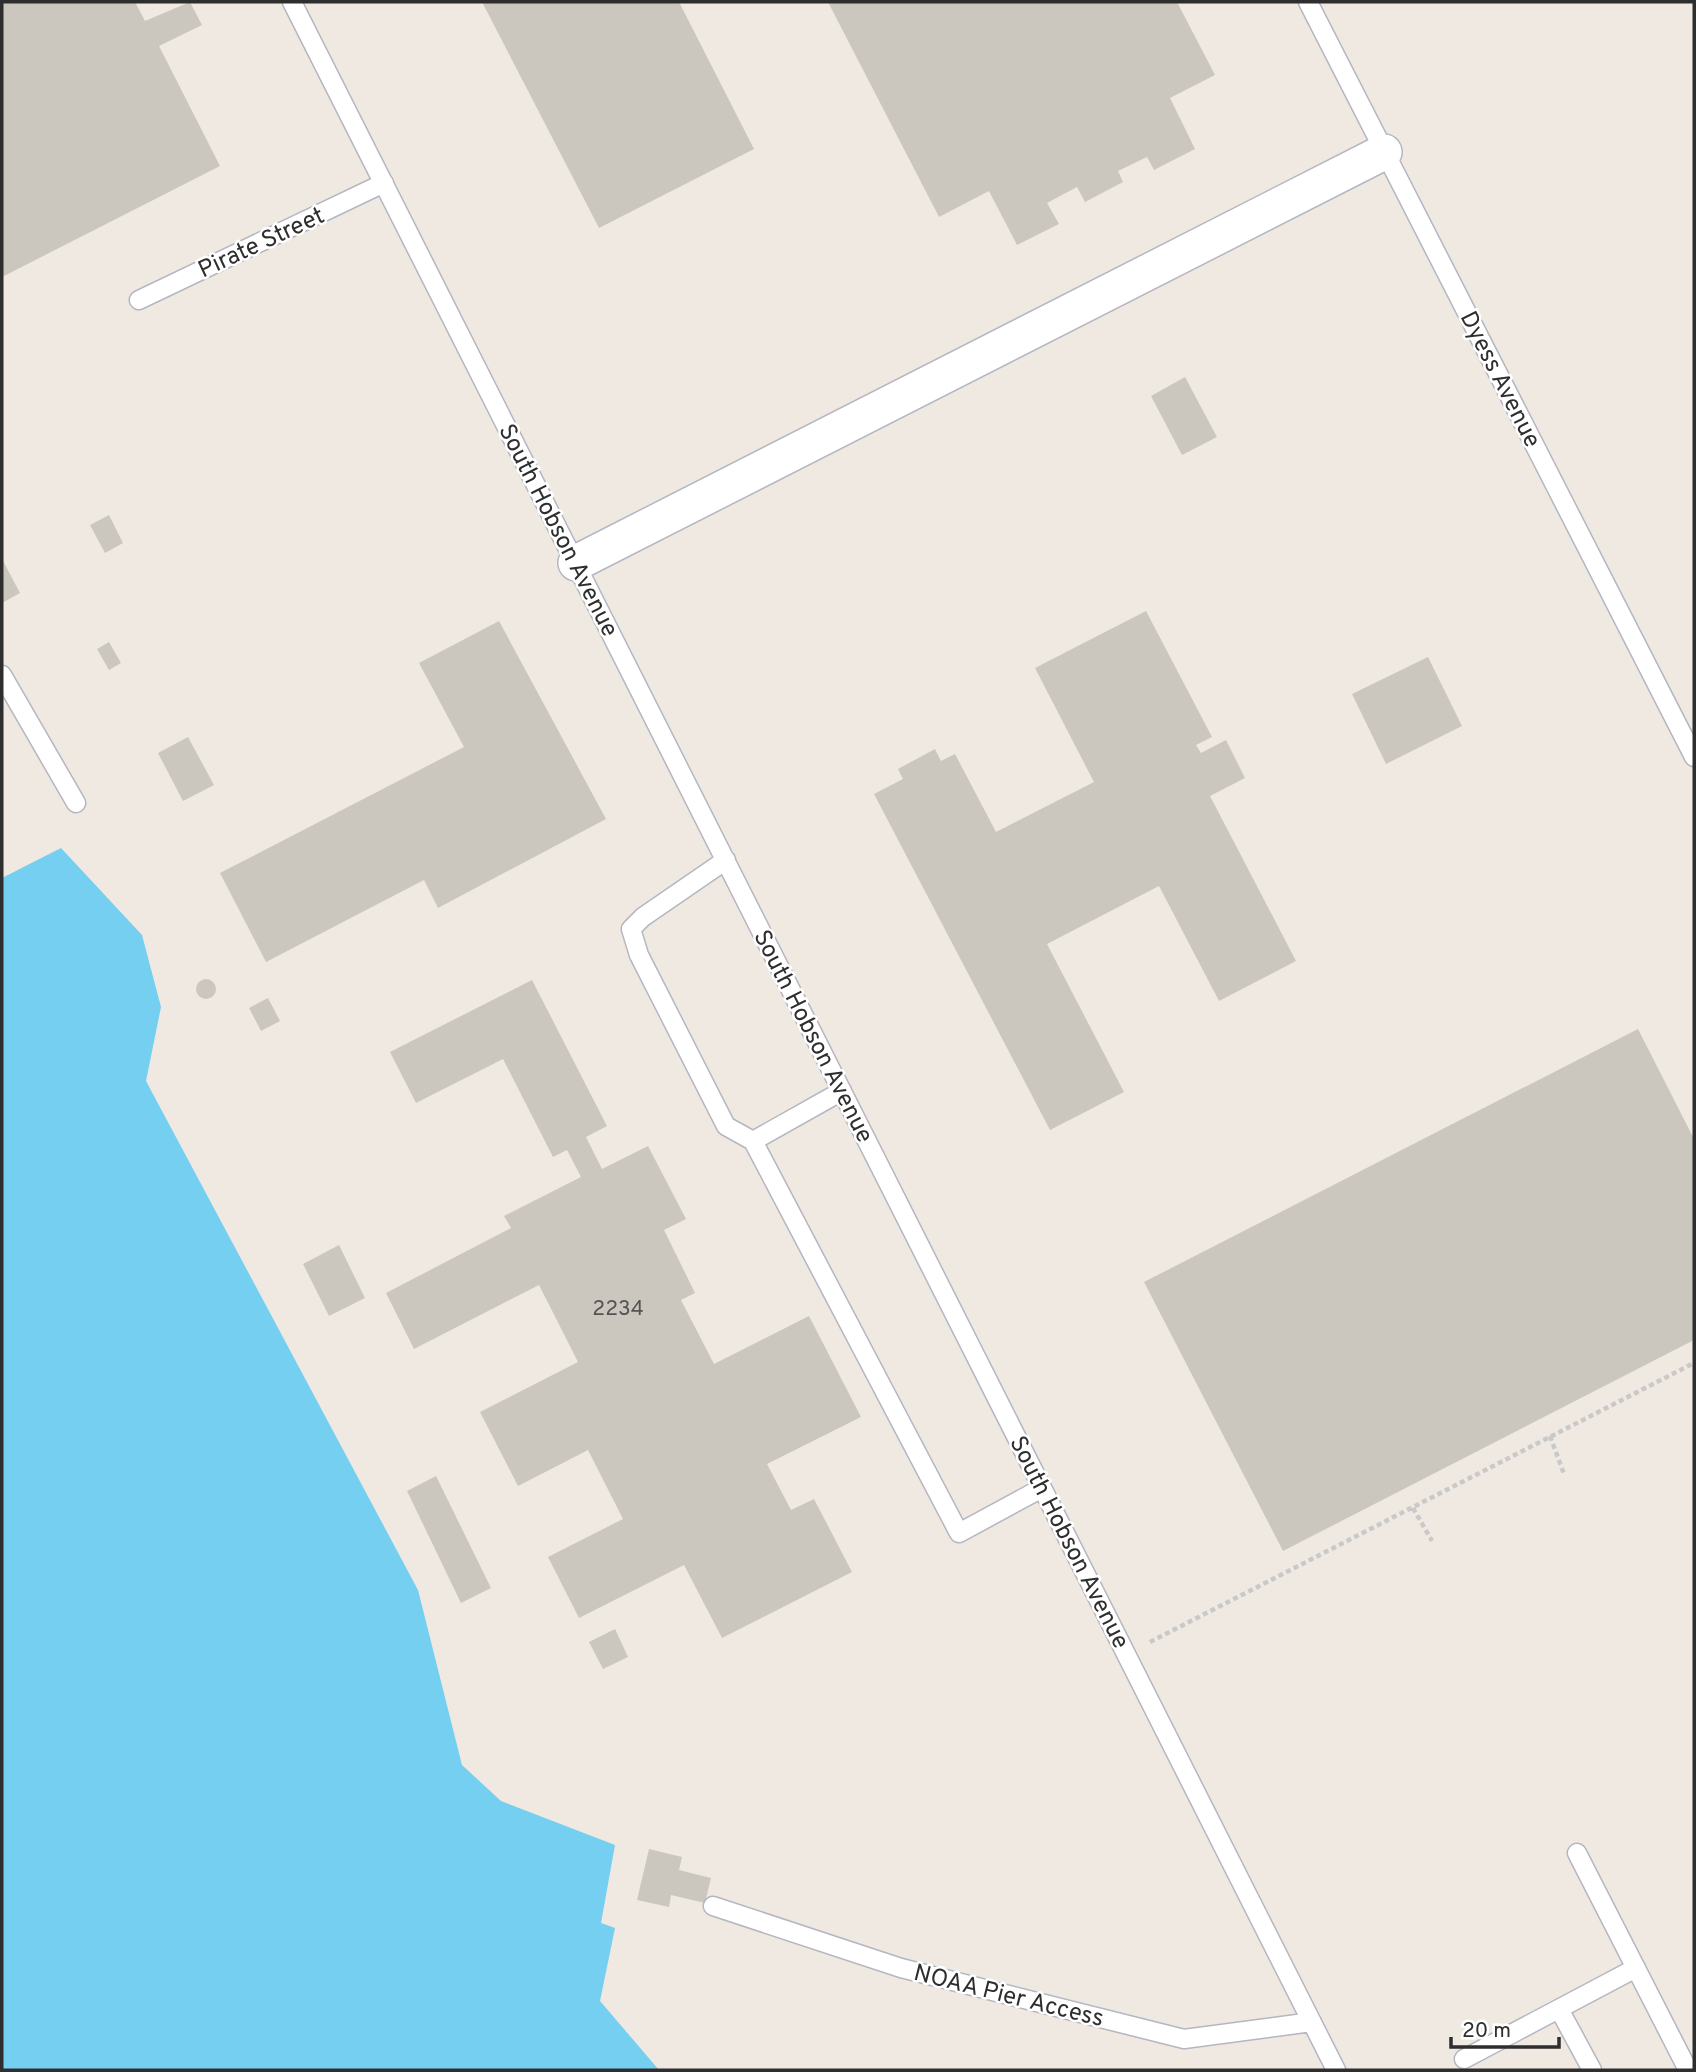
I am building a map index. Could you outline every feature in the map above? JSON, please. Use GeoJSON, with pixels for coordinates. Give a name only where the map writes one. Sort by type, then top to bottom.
{"type":"FeatureCollection","features":[{"type":"Feature","properties":{"kind":"street"},"geometry":{"type":"LineString","coordinates":[[576,563],[1384,152]]}},
{"type":"Feature","properties":{"kind":"lane","name":"South Hobson Avenue"},"geometry":{"type":"LineString","coordinates":[[292,2],[1336,2070]]}},
{"type":"Feature","properties":{"kind":"lane","name":"Dyess Avenue"},"geometry":{"type":"LineString","coordinates":[[1308,2],[1694,757]]}},
{"type":"Feature","properties":{"kind":"lane","name":"Pirate Street"},"geometry":{"type":"LineString","coordinates":[[139,300],[384,183]]}},
{"type":"Feature","properties":{"kind":"lane"},"geometry":{"type":"LineString","coordinates":[[2,675],[76,803]]}},
{"type":"Feature","properties":{"kind":"lane"},"geometry":{"type":"LineString","coordinates":[[726,860],[643,917],[631,929],[639,955],[726,1126],[753,1141],[959,1533],[1042,1488]]}},
{"type":"Feature","properties":{"kind":"lane"},"geometry":{"type":"LineString","coordinates":[[753,1141],[842,1091]]}},
{"type":"Feature","properties":{"kind":"lane"},"geometry":{"type":"LineString","coordinates":[[1577,1853],[1688,2070]]}},
{"type":"Feature","properties":{"kind":"lane","name":"NOAA Pier Access"},"geometry":{"type":"LineString","coordinates":[[713,1906],[901,1968],[1184,2039],[1312,2022]]}},
{"type":"Feature","properties":{"kind":"lane"},"geometry":{"type":"LineString","coordinates":[[1464,2059],[1636,1968]]}},
{"type":"Feature","properties":{"kind":"lane"},"geometry":{"type":"LineString","coordinates":[[1559,2009],[1592,2070]]}},
{"type":"Feature","properties":{"kind":"path"},"geometry":{"type":"LineString","coordinates":[[1126,1653],[1550,1436],[1693,1366]]}},
{"type":"Feature","properties":{"kind":"path"},"geometry":{"type":"LineString","coordinates":[[1550,1436],[1564,1474]]}},
{"type":"Feature","properties":{"kind":"path"},"geometry":{"type":"LineString","coordinates":[[1413,1508],[1432,1541]]}},
{"type":"Feature","properties":{"kind":"water"},"geometry":{"type":"Polygon","coordinates":[[[61,848],[142,935],[161,1007],[146,1081],[418,1590],[462,1765],[501,1801],[615,1845],[601,1923],[615,1928],[600,2001],[659,2070],[2,2070],[2,878],[61,848]]]}},
{"type":"Feature","properties":{"kind":"building"},"geometry":{"type":"Polygon","coordinates":[[[2,2],[135,2],[145,21],[190,2],[202,25],[159,46],[220,166],[2,277],[2,2]]]}},
{"type":"Feature","properties":{"kind":"building"},"geometry":{"type":"Polygon","coordinates":[[[482,2],[679,2],[754,149],[599,228],[482,2]]]}},
{"type":"Feature","properties":{"kind":"building"},"geometry":{"type":"Polygon","coordinates":[[[828,2],[1177,2],[1215,75],[1170,98],[1195,149],[1154,170],[1147,157],[1118,171],[1123,182],[1085,202],[1077,187],[1047,203],[1059,224],[1017,245],[989,191],[939,217],[828,2]]]}},
{"type":"Feature","properties":{"kind":"building"},"geometry":{"type":"Polygon","coordinates":[[[1185,377],[1217,437],[1182,455],[1151,396],[1185,377]]]}},
{"type":"Feature","properties":{"kind":"building"},"geometry":{"type":"Polygon","coordinates":[[[109,515],[123,543],[105,553],[90,525],[109,515]]]}},
{"type":"Feature","properties":{"kind":"building"},"geometry":{"type":"Polygon","coordinates":[[[2,559],[20,593],[2,603],[2,559]]]}},
{"type":"Feature","properties":{"kind":"building"},"geometry":{"type":"Polygon","coordinates":[[[1146,611],[1212,737],[1196,745],[1201,753],[1226,740],[1245,778],[1210,796],[1296,961],[1219,1001],[1159,886],[1047,944],[1124,1092],[1050,1130],[874,794],[903,779],[898,769],[935,749],[941,761],[955,754],[996,832],[1094,782],[1035,668],[1146,611]]]}},
{"type":"Feature","properties":{"kind":"building"},"geometry":{"type":"Polygon","coordinates":[[[499,621],[606,819],[438,908],[424,880],[266,962],[220,873],[464,747],[419,663],[499,621]]]}},
{"type":"Feature","properties":{"kind":"building"},"geometry":{"type":"Polygon","coordinates":[[[109,642],[121,663],[109,670],[97,649],[109,642]]]}},
{"type":"Feature","properties":{"kind":"building"},"geometry":{"type":"Polygon","coordinates":[[[1428,657],[1462,726],[1386,764],[1352,694],[1428,657]]]}},
{"type":"Feature","properties":{"kind":"building"},"geometry":{"type":"Polygon","coordinates":[[[188,737],[214,785],[183,801],[158,753],[188,737]]]}},
{"type":"Feature","properties":{"kind":"building"},"geometry":{"type":"Polygon","coordinates":[[[206,979],[213,982],[216,989],[213,996],[206,999],[199,996],[196,989],[199,982],[206,979]]]}},
{"type":"Feature","properties":{"kind":"building"},"geometry":{"type":"Polygon","coordinates":[[[532,980],[607,1126],[586,1137],[602,1169],[648,1146],[686,1219],[664,1230],[695,1293],[681,1300],[714,1364],[809,1316],[861,1417],[767,1464],[791,1510],[814,1499],[852,1572],[722,1638],[684,1565],[579,1618],[548,1557],[623,1519],[588,1450],[518,1486],[480,1412],[578,1362],[539,1285],[414,1349],[386,1293],[511,1228],[504,1216],[581,1177],[567,1150],[553,1157],[503,1059],[416,1103],[390,1052],[532,980]]]}},
{"type":"Feature","properties":{"kind":"building"},"geometry":{"type":"Polygon","coordinates":[[[268,998],[280,1021],[261,1031],[249,1008],[268,998]]]}},
{"type":"Feature","properties":{"kind":"building"},"geometry":{"type":"Polygon","coordinates":[[[1638,1029],[1694,1139],[1694,1340],[1283,1551],[1144,1282],[1638,1029]]]}},
{"type":"Feature","properties":{"kind":"building"},"geometry":{"type":"Polygon","coordinates":[[[339,1245],[365,1298],[329,1316],[303,1264],[339,1245]]]}},
{"type":"Feature","properties":{"kind":"building"},"geometry":{"type":"Polygon","coordinates":[[[436,1476],[491,1588],[461,1603],[407,1491],[436,1476]]]}},
{"type":"Feature","properties":{"kind":"building"},"geometry":{"type":"Polygon","coordinates":[[[615,1629],[628,1657],[603,1669],[589,1642],[615,1629]]]}},
{"type":"Feature","properties":{"kind":"building"},"geometry":{"type":"Polygon","coordinates":[[[649,1849],[682,1857],[679,1870],[711,1878],[705,1903],[671,1895],[669,1907],[637,1900],[649,1849]]]}}]}
